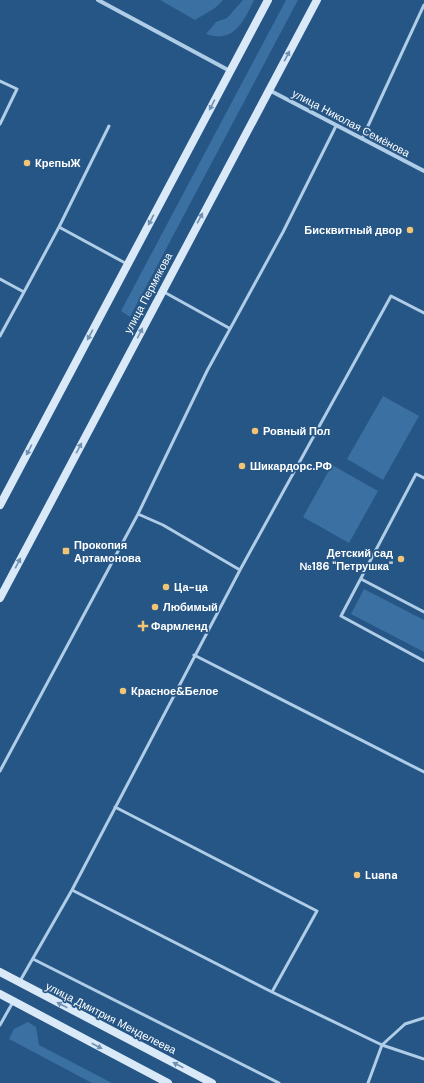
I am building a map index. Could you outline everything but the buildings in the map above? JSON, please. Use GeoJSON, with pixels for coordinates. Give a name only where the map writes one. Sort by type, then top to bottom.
{"type":"FeatureCollection","features":[{"type":"Feature","properties":{"kind":"main road"},"geometry":{"type":"LineString","coordinates":[[0,505],[268,0]]}},
{"type":"Feature","properties":{"kind":"main road","name":"улица Пермякова"},"geometry":{"type":"LineString","coordinates":[[0,598],[317,0]]}},
{"type":"Feature","properties":{"kind":"main road","name":"улица Дмитрия Менделеева"},"geometry":{"type":"LineString","coordinates":[[0,972],[212,1083]]}},
{"type":"Feature","properties":{"kind":"main road"},"geometry":{"type":"LineString","coordinates":[[0,994],[168,1083]]}},
{"type":"Feature","properties":{"kind":"street"},"geometry":{"type":"LineString","coordinates":[[98,0],[230,71]]}},
{"type":"Feature","properties":{"kind":"street","name":"улица Николая Семёнова"},"geometry":{"type":"LineString","coordinates":[[269,90],[424,171]]}},
{"type":"Feature","properties":{"kind":"lane"},"geometry":{"type":"LineString","coordinates":[[362,139],[424,4]]}},
{"type":"Feature","properties":{"kind":"lane"},"geometry":{"type":"LineString","coordinates":[[0,81],[16,89],[0,124]]}},
{"type":"Feature","properties":{"kind":"lane"},"geometry":{"type":"LineString","coordinates":[[0,336],[59,227],[109,126]]}},
{"type":"Feature","properties":{"kind":"lane"},"geometry":{"type":"LineString","coordinates":[[0,771],[138,514],[229,328],[283,232],[336,126]]}},
{"type":"Feature","properties":{"kind":"lane"},"geometry":{"type":"LineString","coordinates":[[59,227],[128,264]]}},
{"type":"Feature","properties":{"kind":"lane"},"geometry":{"type":"LineString","coordinates":[[0,279],[24,292]]}},
{"type":"Feature","properties":{"kind":"lane"},"geometry":{"type":"LineString","coordinates":[[162,290],[229,328]]}},
{"type":"Feature","properties":{"kind":"lane"},"geometry":{"type":"LineString","coordinates":[[19,983],[72,890],[194,655],[391,296],[424,313]]}},
{"type":"Feature","properties":{"kind":"lane"},"geometry":{"type":"LineString","coordinates":[[424,478],[416,474],[341,616],[424,661]]}},
{"type":"Feature","properties":{"kind":"lane"},"geometry":{"type":"LineString","coordinates":[[138,514],[163,525],[240,570]]}},
{"type":"Feature","properties":{"kind":"lane"},"geometry":{"type":"LineString","coordinates":[[361,579],[424,612]]}},
{"type":"Feature","properties":{"kind":"lane"},"geometry":{"type":"LineString","coordinates":[[194,655],[424,772]]}},
{"type":"Feature","properties":{"kind":"lane"},"geometry":{"type":"LineString","coordinates":[[115,807],[317,911],[272,992]]}},
{"type":"Feature","properties":{"kind":"lane"},"geometry":{"type":"LineString","coordinates":[[72,890],[272,992],[382,1045],[424,1059]]}},
{"type":"Feature","properties":{"kind":"lane"},"geometry":{"type":"LineString","coordinates":[[33,960],[279,1083]]}},
{"type":"Feature","properties":{"kind":"lane"},"geometry":{"type":"LineString","coordinates":[[0,1025],[13,1001]]}},
{"type":"Feature","properties":{"kind":"lane"},"geometry":{"type":"LineString","coordinates":[[368,1083],[382,1045],[405,1024],[424,1018]]}},
{"type":"Feature","properties":{"kind":"shaded area"},"geometry":{"type":"Polygon","coordinates":[[[160,0],[223,0],[215,8],[195,20],[160,0]]]}},
{"type":"Feature","properties":{"kind":"shaded area"},"geometry":{"type":"Polygon","coordinates":[[[243,0],[254,0],[242,23],[237,29],[224,36],[206,34],[216,22],[227,18],[243,0]]]}},
{"type":"Feature","properties":{"kind":"shaded area"},"geometry":{"type":"Polygon","coordinates":[[[286,0],[298,0],[130,317],[121,311],[286,0]]]}},
{"type":"Feature","properties":{"kind":"shaded area"},"geometry":{"type":"Polygon","coordinates":[[[383,396],[419,416],[383,480],[347,459],[383,396]]]}},
{"type":"Feature","properties":{"kind":"shaded area"},"geometry":{"type":"Polygon","coordinates":[[[332,465],[378,491],[349,543],[303,517],[332,465]]]}},
{"type":"Feature","properties":{"kind":"shaded area"},"geometry":{"type":"Polygon","coordinates":[[[364,589],[424,620],[424,652],[351,614],[364,589]]]}},
{"type":"Feature","properties":{"kind":"shaded area"},"geometry":{"type":"Polygon","coordinates":[[[28,1022],[36,1027],[39,1045],[112,1083],[92,1083],[9,1039],[14,1029],[28,1022]]]}},
{"type":"Feature","properties":{"kind":"place","name":"КрепыЖ"},"geometry":{"type":"Point","coordinates":[27,163]}},
{"type":"Feature","properties":{"kind":"place","name":"Бисквитный двор"},"geometry":{"type":"Point","coordinates":[410,230]}},
{"type":"Feature","properties":{"kind":"place","name":"Ровный Пол"},"geometry":{"type":"Point","coordinates":[255,431]}},
{"type":"Feature","properties":{"kind":"place","name":"Шикардорс.РФ"},"geometry":{"type":"Point","coordinates":[242,466]}},
{"type":"Feature","properties":{"kind":"place","name":"Прокопия Артамонова"},"geometry":{"type":"Point","coordinates":[66,551]}},
{"type":"Feature","properties":{"kind":"place","name":"Детский сад №186 \"Петрушка\""},"geometry":{"type":"Point","coordinates":[401,559]}},
{"type":"Feature","properties":{"kind":"place","name":"Ца-ца"},"geometry":{"type":"Point","coordinates":[166,587]}},
{"type":"Feature","properties":{"kind":"place","name":"Любимый"},"geometry":{"type":"Point","coordinates":[155,607]}},
{"type":"Feature","properties":{"kind":"place","name":"Фармленд"},"geometry":{"type":"Point","coordinates":[143,626]}},
{"type":"Feature","properties":{"kind":"place","name":"Красное&Белое"},"geometry":{"type":"Point","coordinates":[123,691]}},
{"type":"Feature","properties":{"kind":"place","name":"Luana"},"geometry":{"type":"Point","coordinates":[357,875]}}]}
